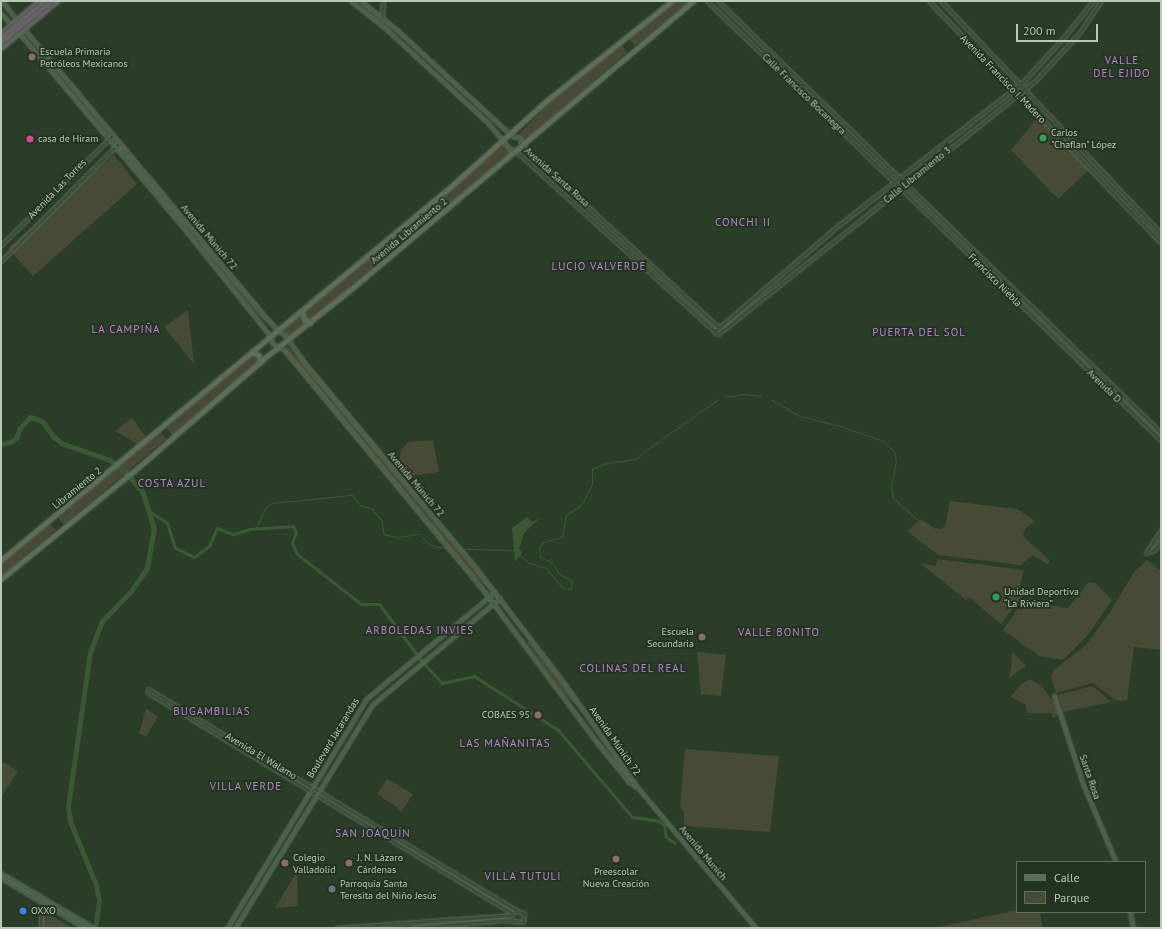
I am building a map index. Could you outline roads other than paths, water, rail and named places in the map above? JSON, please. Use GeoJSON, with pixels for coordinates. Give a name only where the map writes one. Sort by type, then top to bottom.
{"type":"FeatureCollection","features":[{"type":"Feature","properties":{"kind":"highway"},"geometry":{"type":"LineString","coordinates":[[2,33],[40,1]]}},
{"type":"Feature","properties":{"kind":"highway"},"geometry":{"type":"LineString","coordinates":[[1,38],[45,1]]}},
{"type":"Feature","properties":{"kind":"highway"},"geometry":{"type":"LineString","coordinates":[[1,43],[52,1]]}},
{"type":"Feature","properties":{"kind":"highway"},"geometry":{"type":"LineString","coordinates":[[1,49],[58,1]]}},
{"type":"Feature","properties":{"kind":"highway"},"geometry":{"type":"LineString","coordinates":[[30,9],[30,16],[36,19]]}},
{"type":"Feature","properties":{"kind":"highway","name":"Avenida Múnich 72"},"geometry":{"type":"LineString","coordinates":[[17,20],[24,29]]}},
{"type":"Feature","properties":{"kind":"highway","name":"Avenida Múnich 72"},"geometry":{"type":"LineString","coordinates":[[11,25],[19,33]]}},
{"type":"Feature","properties":{"kind":"highway"},"geometry":{"type":"LineString","coordinates":[[2,33],[10,34],[9,42]]}},
{"type":"Feature","properties":{"kind":"main road","name":"Avenida Múnich 72"},"geometry":{"type":"LineString","coordinates":[[2,1],[17,20]]}},
{"type":"Feature","properties":{"kind":"main road","name":"Avenida Santa Rosa"},"geometry":{"type":"LineString","coordinates":[[351,1],[386,28],[505,141],[510,149],[517,152]]}},
{"type":"Feature","properties":{"kind":"main road","name":"Avenida Santa Rosa"},"geometry":{"type":"LineString","coordinates":[[361,1],[382,18],[512,136],[520,138],[522,146]]}},
{"type":"Feature","properties":{"kind":"main road","name":"Avenida Libramiento 2"},"geometry":{"type":"LineString","coordinates":[[164,427],[512,136],[551,98],[673,1]]}},
{"type":"Feature","properties":{"kind":"main road","name":"Avenida Libramiento 2"},"geometry":{"type":"LineString","coordinates":[[1,580],[134,472],[262,362],[312,323],[517,152],[522,146],[694,1]]}},
{"type":"Feature","properties":{"kind":"main road","name":"Avenida Múnich 72"},"geometry":{"type":"LineString","coordinates":[[1,13],[11,25]]}},
{"type":"Feature","properties":{"kind":"main road","name":"Avenida Múnich 72"},"geometry":{"type":"LineString","coordinates":[[24,29],[278,331],[285,335],[288,342],[500,598],[638,788]]}},
{"type":"Feature","properties":{"kind":"main road","name":"Avenida Múnich 72"},"geometry":{"type":"LineString","coordinates":[[19,33],[271,337],[272,343],[281,348],[489,597],[595,740],[628,780],[638,788]]}},
{"type":"Feature","properties":{"kind":"main road"},"geometry":{"type":"LineString","coordinates":[[303,311],[305,320],[312,323]]}},
{"type":"Feature","properties":{"kind":"main road"},"geometry":{"type":"LineString","coordinates":[[252,352],[260,355],[262,362]]}},
{"type":"Feature","properties":{"kind":"main road","name":"Libramiento 2"},"geometry":{"type":"LineString","coordinates":[[1,561],[164,427]]}},
{"type":"Feature","properties":{"kind":"main road"},"geometry":{"type":"LineString","coordinates":[[441,539],[453,540]]}},
{"type":"Feature","properties":{"kind":"main road"},"geometry":{"type":"LineString","coordinates":[[448,547],[453,540]]}},
{"type":"Feature","properties":{"kind":"main road","name":"Boulevard Jacarandas"},"geometry":{"type":"LineString","coordinates":[[227,928],[366,700],[495,592]]}},
{"type":"Feature","properties":{"kind":"main road","name":"Boulevard Jacarandas"},"geometry":{"type":"LineString","coordinates":[[235,928],[372,705],[500,598]]}},
{"type":"Feature","properties":{"kind":"main road","name":"Santa Rosa"},"geometry":{"type":"LineString","coordinates":[[1054,695],[1083,784],[1116,861]]}},
{"type":"Feature","properties":{"kind":"main road"},"geometry":{"type":"LineString","coordinates":[[595,740],[599,733]]}},
{"type":"Feature","properties":{"kind":"main road","name":"Avenida Munich"},"geometry":{"type":"LineString","coordinates":[[638,788],[756,928]]}},
{"type":"Feature","properties":{"kind":"main road"},"geometry":{"type":"LineString","coordinates":[[1,873],[94,928]]}},
{"type":"Feature","properties":{"kind":"main road"},"geometry":{"type":"LineString","coordinates":[[1,878],[83,927]]}},
{"type":"Feature","properties":{"kind":"main road"},"geometry":{"type":"LineString","coordinates":[[1130,913],[1133,928]]}},
{"type":"Feature","properties":{"kind":"street"},"geometry":{"type":"LineString","coordinates":[[382,18],[383,1]]}},
{"type":"Feature","properties":{"kind":"street","name":"Calle Francisco Bocanegra"},"geometry":{"type":"LineString","coordinates":[[707,1],[901,189]]}},
{"type":"Feature","properties":{"kind":"street","name":"Calle Francisco Bocanegra"},"geometry":{"type":"LineString","coordinates":[[718,1],[906,185]]}},
{"type":"Feature","properties":{"kind":"street","name":"Avenida Francisco I. Madero"},"geometry":{"type":"LineString","coordinates":[[929,1],[1161,243]]}},
{"type":"Feature","properties":{"kind":"street","name":"Avenida Francisco I. Madero"},"geometry":{"type":"LineString","coordinates":[[941,1],[1019,85],[1069,134],[1161,234]]}},
{"type":"Feature","properties":{"kind":"street","name":"Calle Libramiento 3"},"geometry":{"type":"LineString","coordinates":[[714,332],[718,327],[947,139],[1019,85],[1036,70],[1093,1]]}},
{"type":"Feature","properties":{"kind":"street","name":"Calle Libramiento 3"},"geometry":{"type":"LineString","coordinates":[[718,334],[1024,90],[1051,65],[1089,20],[1101,1]]}},
{"type":"Feature","properties":{"kind":"street","name":"Avenida Las Torres"},"geometry":{"type":"LineString","coordinates":[[1,245],[107,139],[113,135]]}},
{"type":"Feature","properties":{"kind":"street"},"geometry":{"type":"LineString","coordinates":[[947,139],[953,147]]}},
{"type":"Feature","properties":{"kind":"street","name":"Avenida Las Torres"},"geometry":{"type":"LineString","coordinates":[[1,261],[119,143]]}},
{"type":"Feature","properties":{"kind":"street","name":"Avenida Santa Rosa"},"geometry":{"type":"LineString","coordinates":[[522,146],[722,331]]}},
{"type":"Feature","properties":{"kind":"street","name":"Avenida Santa Rosa"},"geometry":{"type":"LineString","coordinates":[[517,152],[714,332],[718,334]]}},
{"type":"Feature","properties":{"kind":"street","name":"Francisco Niebla"},"geometry":{"type":"LineString","coordinates":[[906,185],[1052,328]]}},
{"type":"Feature","properties":{"kind":"street","name":"Francisco Niebla"},"geometry":{"type":"LineString","coordinates":[[901,189],[948,233],[1047,331]]}},
{"type":"Feature","properties":{"kind":"street","name":"Avenida D"},"geometry":{"type":"LineString","coordinates":[[1052,328],[1161,433]]}},
{"type":"Feature","properties":{"kind":"street","name":"Avenida D"},"geometry":{"type":"LineString","coordinates":[[1047,331],[1161,440]]}},
{"type":"Feature","properties":{"kind":"street"},"geometry":{"type":"LineString","coordinates":[[1161,530],[1146,553],[1154,550],[1161,541]]}},
{"type":"Feature","properties":{"kind":"street","name":"Avenida El Walamo"},"geometry":{"type":"LineString","coordinates":[[513,914],[148,691],[319,790],[516,910]]}},
{"type":"Feature","properties":{"kind":"street"},"geometry":{"type":"LineString","coordinates":[[41,901],[41,928]]}},
{"type":"Feature","properties":{"kind":"street"},"geometry":{"type":"LineString","coordinates":[[413,928],[513,920],[522,923],[526,917],[523,911],[516,910],[513,914],[513,920]]}},
{"type":"Feature","properties":{"kind":"street"},"geometry":{"type":"LineString","coordinates":[[336,928],[513,914]]}},
{"type":"Feature","properties":{"kind":"waterway"},"geometry":{"type":"LineString","coordinates":[[724,397],[746,394],[761,396]]}},
{"type":"Feature","properties":{"kind":"waterway"},"geometry":{"type":"LineString","coordinates":[[663,438],[719,399]]}},
{"type":"Feature","properties":{"kind":"waterway"},"geometry":{"type":"LineString","coordinates":[[772,400],[800,416],[837,425],[883,441],[894,451],[896,461],[891,486],[893,498],[938,538],[1019,546],[1038,552]]}},
{"type":"Feature","properties":{"kind":"waterway"},"geometry":{"type":"LineString","coordinates":[[1,444],[10,442],[16,438],[20,428],[30,417],[42,421],[53,436],[61,443],[110,460],[124,470],[143,493],[154,528],[147,568],[131,591],[102,621],[90,652],[68,806],[70,821],[96,885],[99,901],[95,928]]}},
{"type":"Feature","properties":{"kind":"waterway"},"geometry":{"type":"LineString","coordinates":[[520,555],[529,563],[546,568],[562,587],[571,589],[572,581],[558,573],[552,562],[540,557],[539,548],[543,542],[562,537],[566,515],[581,505],[592,484],[592,469],[603,464],[635,459],[659,441]]}},
{"type":"Feature","properties":{"kind":"waterway"},"geometry":{"type":"LineString","coordinates":[[256,528],[265,509],[271,503],[352,495],[360,505],[372,509],[382,521],[383,533],[386,535],[398,537],[419,534],[430,545],[447,549]]}},
{"type":"Feature","properties":{"kind":"waterway"},"geometry":{"type":"LineString","coordinates":[[149,511],[167,523],[175,548],[194,557],[209,546],[217,528],[233,534],[250,529],[293,526],[296,532],[292,543],[297,554],[361,604],[379,604],[421,660],[442,683],[474,676],[558,730],[632,817],[659,821],[664,825],[666,837],[675,843]]}},
{"type":"Feature","properties":{"kind":"waterway"},"geometry":{"type":"LineString","coordinates":[[464,549],[515,550]]}},
{"type":"Feature","properties":{"kind":"place","name":"Escuela Primaria Petróleos Mexicanos"},"geometry":{"type":"Point","coordinates":[32,57]}},
{"type":"Feature","properties":{"kind":"place","name":"Carlos \"Chaflan\" López"},"geometry":{"type":"Point","coordinates":[1043,138]}},
{"type":"Feature","properties":{"kind":"place","name":"casa de Hiram"},"geometry":{"type":"Point","coordinates":[30,139]}},
{"type":"Feature","properties":{"kind":"place","name":"Unidad Deportiva “La Riviera”"},"geometry":{"type":"Point","coordinates":[996,597]}},
{"type":"Feature","properties":{"kind":"place","name":"Escuela Secundaria"},"geometry":{"type":"Point","coordinates":[702,637]}},
{"type":"Feature","properties":{"kind":"place","name":"COBAES 95"},"geometry":{"type":"Point","coordinates":[538,715]}},
{"type":"Feature","properties":{"kind":"place","name":"Preescolar Nueva Creación"},"geometry":{"type":"Point","coordinates":[616,859]}},
{"type":"Feature","properties":{"kind":"place","name":"Colegio Valladolid"},"geometry":{"type":"Point","coordinates":[285,863]}},
{"type":"Feature","properties":{"kind":"place","name":"J. N. Lázaro Cárdenas"},"geometry":{"type":"Point","coordinates":[349,863]}},
{"type":"Feature","properties":{"kind":"place","name":"Parroquía Santa Teresita del Niño Jesús"},"geometry":{"type":"Point","coordinates":[332,889]}},
{"type":"Feature","properties":{"kind":"place","name":"OXXO"},"geometry":{"type":"Point","coordinates":[23,911]}},
{"type":"Feature","properties":{"kind":"district","name":"VALLE DEL EJIDO"},"geometry":{"type":"Point","coordinates":[1122,67]}},
{"type":"Feature","properties":{"kind":"district","name":"CONCHI II"},"geometry":{"type":"Point","coordinates":[743,222]}},
{"type":"Feature","properties":{"kind":"district","name":"LUCIO VALVERDE"},"geometry":{"type":"Point","coordinates":[599,266]}},
{"type":"Feature","properties":{"kind":"district","name":"LA CAMPIÑA"},"geometry":{"type":"Point","coordinates":[126,329]}},
{"type":"Feature","properties":{"kind":"district","name":"PUERTA DEL SOL"},"geometry":{"type":"Point","coordinates":[919,332]}},
{"type":"Feature","properties":{"kind":"district","name":"COSTA AZUL"},"geometry":{"type":"Point","coordinates":[172,483]}},
{"type":"Feature","properties":{"kind":"district","name":"ARBOLEDAS INVIES"},"geometry":{"type":"Point","coordinates":[420,630]}},
{"type":"Feature","properties":{"kind":"district","name":"VALLE BONITO"},"geometry":{"type":"Point","coordinates":[779,632]}},
{"type":"Feature","properties":{"kind":"district","name":"COLINAS DEL REAL"},"geometry":{"type":"Point","coordinates":[633,668]}},
{"type":"Feature","properties":{"kind":"district","name":"BUGAMBILIAS"},"geometry":{"type":"Point","coordinates":[212,711]}},
{"type":"Feature","properties":{"kind":"district","name":"LAS MAÑANITAS"},"geometry":{"type":"Point","coordinates":[505,743]}},
{"type":"Feature","properties":{"kind":"district","name":"VILLA VERDE"},"geometry":{"type":"Point","coordinates":[246,786]}},
{"type":"Feature","properties":{"kind":"district","name":"SAN JOAQUÍN"},"geometry":{"type":"Point","coordinates":[373,833]}},
{"type":"Feature","properties":{"kind":"district","name":"VILLA TUTULI"},"geometry":{"type":"Point","coordinates":[523,876]}}]}
